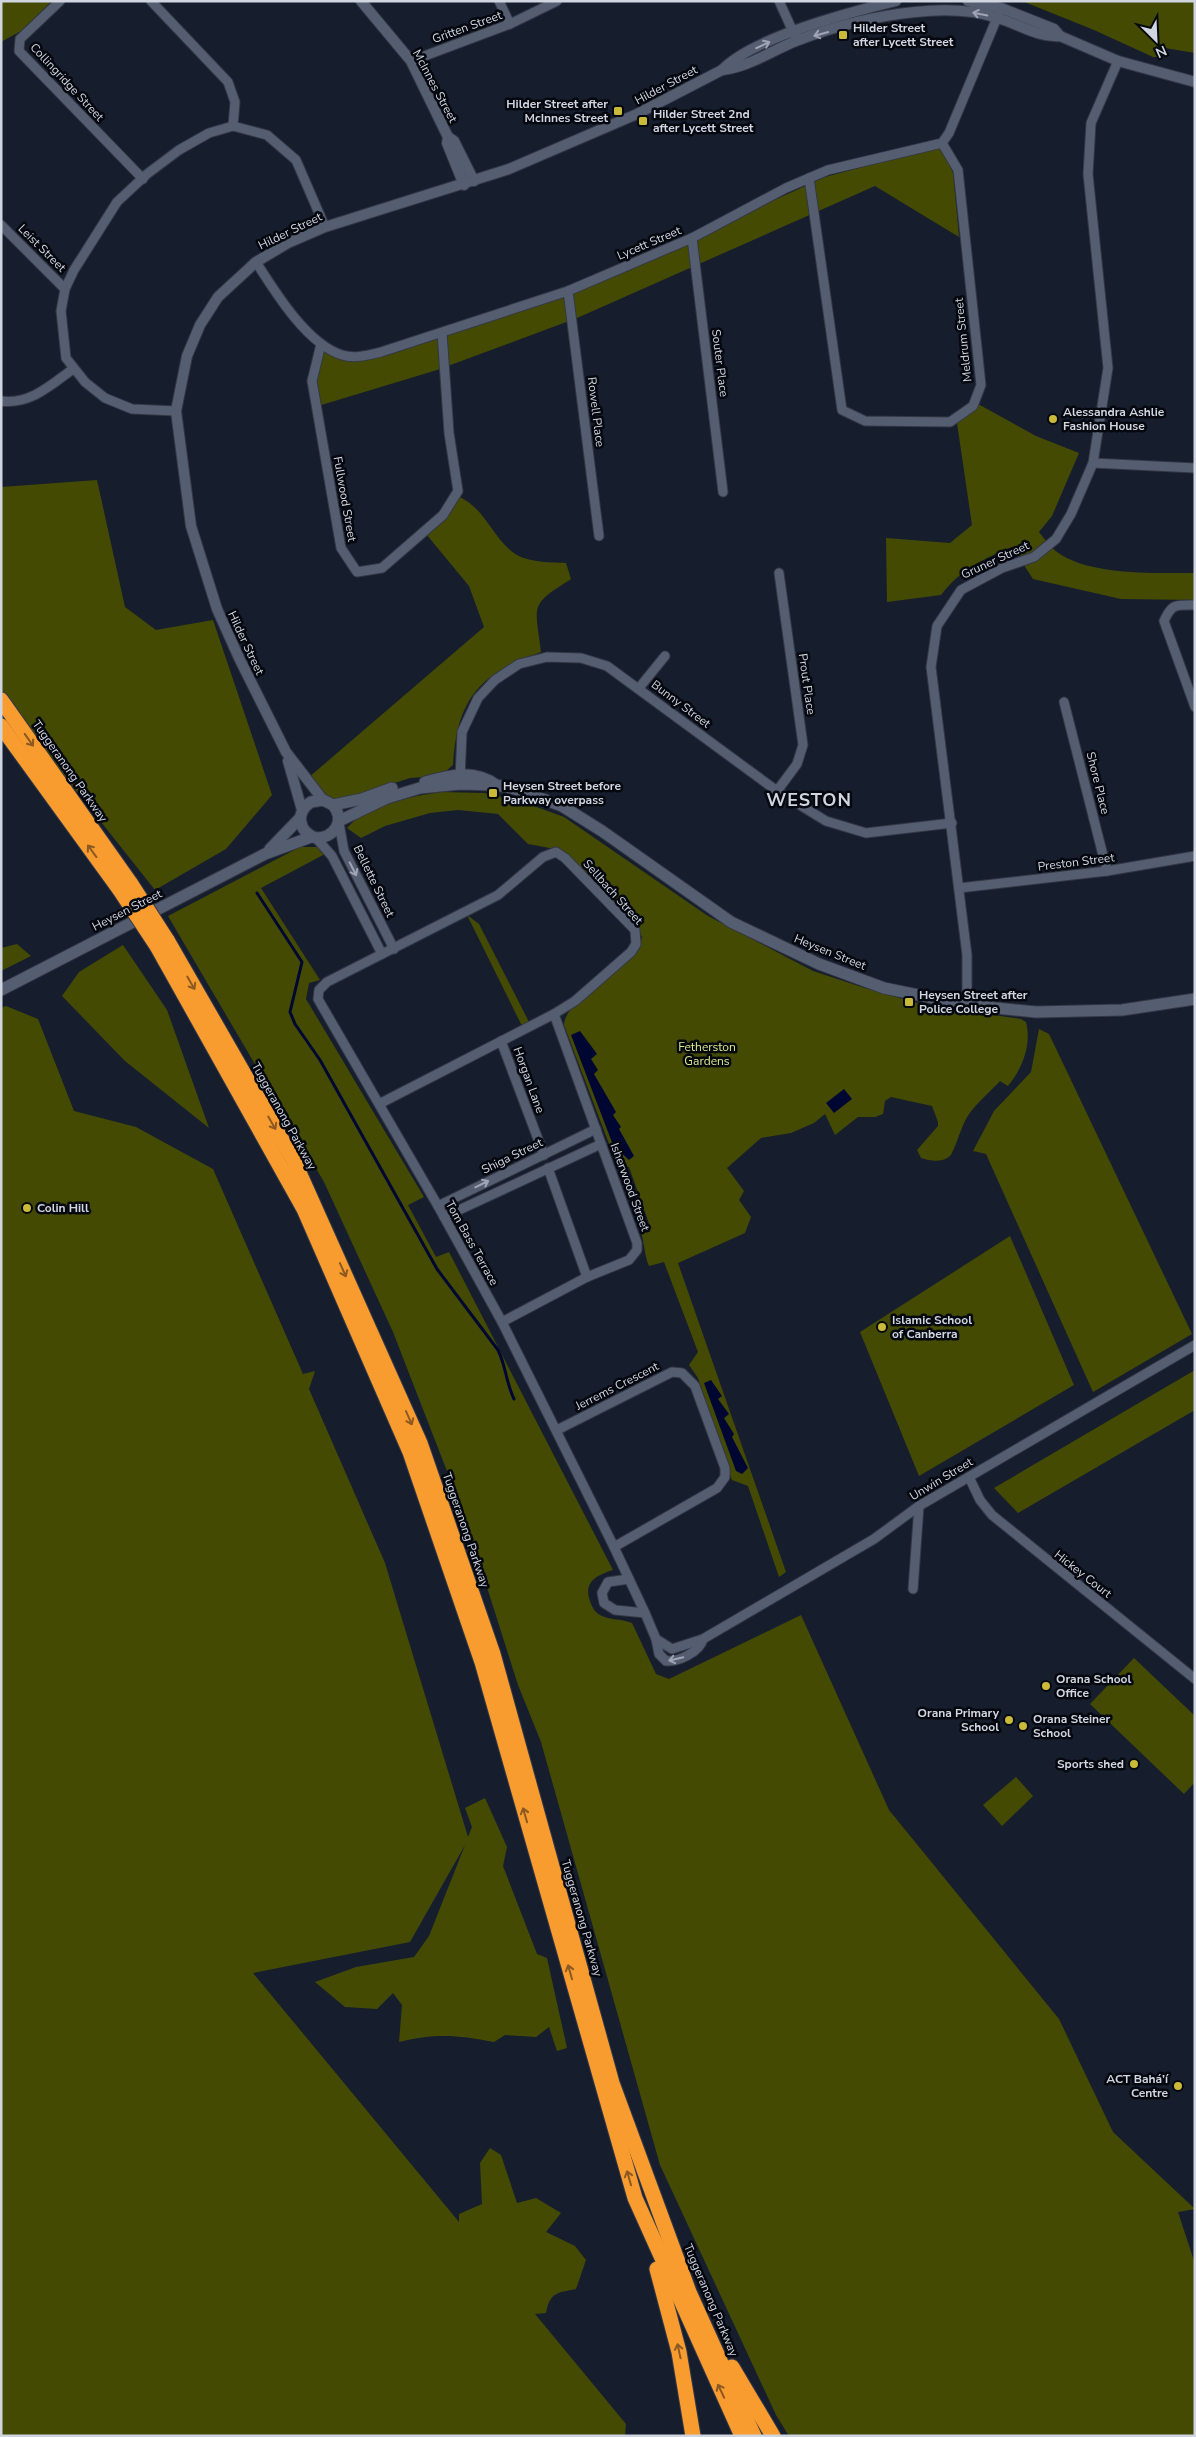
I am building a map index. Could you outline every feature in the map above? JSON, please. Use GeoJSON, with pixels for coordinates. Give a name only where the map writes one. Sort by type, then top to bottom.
{"type":"FeatureCollection","features":[{"type":"Feature","properties":{"kind":"highway","name":"Tuggeranong Parkway"},"geometry":{"type":"LineString","coordinates":[[1,700],[162,943],[293,1159],[420,1443],[493,1654],[612,2083],[690,2292],[754,2436]]}},
{"type":"Feature","properties":{"kind":"highway","name":"Tuggeranong Parkway"},"geometry":{"type":"LineString","coordinates":[[1,726],[126,887]]}},
{"type":"Feature","properties":{"kind":"highway","name":"Tuggeranong Parkway"},"geometry":{"type":"LineString","coordinates":[[162,943],[304,1209],[410,1452],[482,1662],[635,2198],[742,2436]]}},
{"type":"Feature","properties":{"kind":"highway"},"geometry":{"type":"LineString","coordinates":[[635,2198],[668,2307],[687,2392],[692,2436]]}},
{"type":"Feature","properties":{"kind":"highway"},"geometry":{"type":"LineString","coordinates":[[690,2292],[773,2436]]}},
{"type":"Feature","properties":{"kind":"main road","name":"Heysen Street"},"geometry":{"type":"LineString","coordinates":[[1,990],[265,854],[314,837],[330,835],[339,822],[387,798],[460,779]]}},
{"type":"Feature","properties":{"kind":"main road","name":"Heysen Street"},"geometry":{"type":"LineString","coordinates":[[265,854],[311,802],[328,803],[362,799],[402,785],[460,779],[488,779],[496,785],[521,790],[562,806],[731,922],[819,964],[884,988],[967,1005],[1036,1012],[1122,1010],[1195,999]]}},
{"type":"Feature","properties":{"kind":"main road"},"geometry":{"type":"LineString","coordinates":[[328,803],[338,812],[339,822]]}},
{"type":"Feature","properties":{"kind":"main road"},"geometry":{"type":"LineString","coordinates":[[301,814],[304,831],[314,837]]}},
{"type":"Feature","properties":{"kind":"street","name":"Collingridge Street"},"geometry":{"type":"LineString","coordinates":[[60,1],[20,39],[20,51],[143,179]]}},
{"type":"Feature","properties":{"kind":"street"},"geometry":{"type":"LineString","coordinates":[[151,1],[228,82],[235,102],[234,126]]}},
{"type":"Feature","properties":{"kind":"street","name":"McInnes Street"},"geometry":{"type":"LineString","coordinates":[[361,1],[411,61],[448,137],[447,143],[469,183]]}},
{"type":"Feature","properties":{"kind":"street"},"geometry":{"type":"LineString","coordinates":[[500,1],[510,24]]}},
{"type":"Feature","properties":{"kind":"street","name":"Gritten Street"},"geometry":{"type":"LineString","coordinates":[[411,61],[510,24],[557,1]]}},
{"type":"Feature","properties":{"kind":"street"},"geometry":{"type":"LineString","coordinates":[[779,1],[795,36]]}},
{"type":"Feature","properties":{"kind":"street","name":"Hilder Street"},"geometry":{"type":"LineString","coordinates":[[301,814],[286,752],[216,609],[191,526],[176,411],[187,356],[200,325],[218,297],[256,262],[288,243],[324,227],[509,170],[637,114],[722,70],[731,60],[896,1]]}},
{"type":"Feature","properties":{"kind":"street","name":"Hilder Street"},"geometry":{"type":"LineString","coordinates":[[968,1],[999,13],[1054,28],[1060,36],[1118,61],[1195,82]]}},
{"type":"Feature","properties":{"kind":"street","name":"Hilder Street"},"geometry":{"type":"LineString","coordinates":[[795,36],[914,12],[945,10],[999,13]]}},
{"type":"Feature","properties":{"kind":"street"},"geometry":{"type":"LineString","coordinates":[[942,144],[949,133],[999,13]]}},
{"type":"Feature","properties":{"kind":"street","name":"Gruner Street"},"geometry":{"type":"LineString","coordinates":[[967,1005],[967,955],[931,667],[936,626],[961,590],[1002,568],[1034,557],[1056,539],[1071,514],[1093,463],[1108,368],[1088,174],[1091,123],[1118,61]]}},
{"type":"Feature","properties":{"kind":"street"},"geometry":{"type":"LineString","coordinates":[[176,411],[132,409],[105,398],[73,369],[66,358],[62,340],[61,311],[65,289],[117,202],[179,150],[209,132],[234,126],[267,135],[296,160],[324,227]]}},
{"type":"Feature","properties":{"kind":"street","name":"Lycett Street"},"geometry":{"type":"LineString","coordinates":[[256,262],[311,336],[321,344],[342,355],[356,357],[381,352],[568,291],[692,238],[828,170],[942,144]]}},
{"type":"Feature","properties":{"kind":"street","name":"Meldrum Street"},"geometry":{"type":"LineString","coordinates":[[809,178],[842,410],[865,421],[950,422],[972,406],[980,385],[958,170],[942,144]]}},
{"type":"Feature","properties":{"kind":"street","name":"Leist Street"},"geometry":{"type":"LineString","coordinates":[[1,225],[65,289]]}},
{"type":"Feature","properties":{"kind":"street","name":"Souter Place"},"geometry":{"type":"LineString","coordinates":[[692,238],[723,492]]}},
{"type":"Feature","properties":{"kind":"street","name":"Rowell Place"},"geometry":{"type":"LineString","coordinates":[[568,291],[599,536]]}},
{"type":"Feature","properties":{"kind":"street","name":"Fullwood Street"},"geometry":{"type":"LineString","coordinates":[[321,344],[312,381],[341,548],[357,572],[382,568],[443,515],[458,491],[449,433],[442,333]]}},
{"type":"Feature","properties":{"kind":"street"},"geometry":{"type":"LineString","coordinates":[[1,401],[14,403],[30,398],[73,369]]}},
{"type":"Feature","properties":{"kind":"street"},"geometry":{"type":"LineString","coordinates":[[1093,463],[1195,468]]}},
{"type":"Feature","properties":{"kind":"street","name":"Prout Place"},"geometry":{"type":"LineString","coordinates":[[777,791],[798,764],[802,745],[779,573]]}},
{"type":"Feature","properties":{"kind":"street"},"geometry":{"type":"LineString","coordinates":[[1195,605],[1176,605],[1169,609],[1164,621],[1195,707]]}},
{"type":"Feature","properties":{"kind":"street"},"geometry":{"type":"LineString","coordinates":[[638,688],[665,656]]}},
{"type":"Feature","properties":{"kind":"street","name":"Bunny Street"},"geometry":{"type":"LineString","coordinates":[[460,779],[462,732],[478,698],[495,680],[519,664],[546,657],[581,658],[607,666],[777,791],[826,821],[866,833],[952,823]]}},
{"type":"Feature","properties":{"kind":"street","name":"Shore Place"},"geometry":{"type":"LineString","coordinates":[[1064,702],[1107,871]]}},
{"type":"Feature","properties":{"kind":"street","name":"Hilder Street"},"geometry":{"type":"LineString","coordinates":[[286,752],[328,803]]}},
{"type":"Feature","properties":{"kind":"street","name":"Bellette Street"},"geometry":{"type":"LineString","coordinates":[[339,822],[344,851],[394,949]]}},
{"type":"Feature","properties":{"kind":"street","name":"Bellette Street"},"geometry":{"type":"LineString","coordinates":[[314,837],[332,856],[382,954]]}},
{"type":"Feature","properties":{"kind":"street","name":"Sellbach Street"},"geometry":{"type":"LineString","coordinates":[[379,1104],[554,1014],[575,1001],[631,952],[636,944],[635,930],[565,858],[556,852],[543,857],[498,895],[382,954]]}},
{"type":"Feature","properties":{"kind":"street","name":"Preston Street"},"geometry":{"type":"LineString","coordinates":[[959,888],[1107,871],[1195,856]]}},
{"type":"Feature","properties":{"kind":"street","name":"Tom Bass Terrace"},"geometry":{"type":"LineString","coordinates":[[382,954],[323,985],[318,996],[327,1017],[438,1206],[502,1322],[614,1547],[656,1639]]}},
{"type":"Feature","properties":{"kind":"street","name":"Isherwood Street"},"geometry":{"type":"LineString","coordinates":[[502,1322],[587,1276],[629,1260],[638,1250],[602,1144],[554,1014]]}},
{"type":"Feature","properties":{"kind":"street","name":"Horgan Lane"},"geometry":{"type":"LineString","coordinates":[[502,1041],[544,1155]]}},
{"type":"Feature","properties":{"kind":"street","name":"Shiga Street"},"geometry":{"type":"LineString","coordinates":[[438,1206],[596,1129]]}},
{"type":"Feature","properties":{"kind":"street","name":"Shiga Street"},"geometry":{"type":"LineString","coordinates":[[444,1217],[602,1144]]}},
{"type":"Feature","properties":{"kind":"street"},"geometry":{"type":"LineString","coordinates":[[548,1168],[587,1276]]}},
{"type":"Feature","properties":{"kind":"street","name":"Unwin Street"},"geometry":{"type":"LineString","coordinates":[[656,1639],[672,1649],[703,1639],[874,1539],[919,1506],[1195,1345]]}},
{"type":"Feature","properties":{"kind":"street","name":"Jerrems Crescent"},"geometry":{"type":"LineString","coordinates":[[557,1430],[672,1372],[682,1373],[695,1386],[726,1477],[717,1488],[614,1547]]}},
{"type":"Feature","properties":{"kind":"street","name":"Hickey Court"},"geometry":{"type":"LineString","coordinates":[[969,1477],[980,1500],[992,1515],[1195,1679]]}},
{"type":"Feature","properties":{"kind":"street"},"geometry":{"type":"LineString","coordinates":[[913,1589],[919,1506]]}},
{"type":"Feature","properties":{"kind":"street"},"geometry":{"type":"LineString","coordinates":[[629,1579],[612,1580],[605,1584],[602,1593],[604,1603],[615,1610],[645,1613]]}},
{"type":"Feature","properties":{"kind":"street","name":"Unwin Street"},"geometry":{"type":"LineString","coordinates":[[656,1639],[659,1654],[666,1661],[671,1661],[684,1657],[702,1643],[703,1639]]}},
{"type":"Feature","properties":{"kind":"green space"},"geometry":{"type":"Polygon","coordinates":[[[1,1],[52,1],[21,31],[1,42],[1,1]]]}},
{"type":"Feature","properties":{"kind":"green space"},"geometry":{"type":"Polygon","coordinates":[[[1022,1],[1195,1],[1195,53],[1165,48],[1160,57],[1153,57],[1094,30],[1022,1]]]}},
{"type":"Feature","properties":{"kind":"green space"},"geometry":{"type":"Polygon","coordinates":[[[942,146],[953,173],[959,237],[875,186],[577,318],[437,370],[318,406],[315,380],[323,349],[349,360],[571,293],[825,177],[942,146]]]}},
{"type":"Feature","properties":{"kind":"green space"},"geometry":{"type":"Polygon","coordinates":[[[978,404],[1036,436],[1079,453],[1052,516],[1039,532],[1054,550],[1071,560],[1123,572],[1195,573],[1195,600],[1121,599],[1033,579],[1012,547],[964,572],[941,595],[887,602],[886,538],[950,543],[972,525],[957,423],[978,404]]]}},
{"type":"Feature","properties":{"kind":"green space"},"geometry":{"type":"Polygon","coordinates":[[[97,480],[125,607],[156,630],[213,620],[272,795],[226,849],[155,890],[1,696],[1,487],[97,480]]]}},
{"type":"Feature","properties":{"kind":"green space"},"geometry":{"type":"Polygon","coordinates":[[[460,497],[476,508],[503,543],[516,554],[529,560],[566,563],[571,579],[548,595],[541,601],[538,607],[537,624],[541,652],[520,660],[502,670],[487,680],[475,692],[466,706],[460,723],[455,742],[453,765],[446,771],[435,776],[410,778],[376,789],[345,805],[320,796],[308,778],[484,627],[469,586],[426,534],[445,518],[460,497]]]}},
{"type":"Feature","properties":{"kind":"green space","name":"Fetherston Gardens"},"geometry":{"type":"Polygon","coordinates":[[[441,792],[484,793],[520,801],[564,817],[708,916],[813,971],[925,1005],[1021,1019],[1026,1022],[1028,1031],[1027,1048],[1018,1072],[1008,1086],[1000,1081],[973,1109],[964,1123],[950,1156],[936,1161],[925,1159],[921,1158],[917,1150],[938,1126],[932,1106],[891,1097],[885,1101],[883,1114],[875,1117],[858,1117],[835,1135],[825,1114],[814,1123],[791,1133],[761,1138],[727,1168],[744,1191],[739,1200],[751,1217],[745,1233],[678,1263],[786,1572],[779,1577],[748,1486],[732,1480],[698,1378],[689,1365],[698,1352],[664,1262],[649,1266],[647,1262],[641,1233],[651,1229],[629,1167],[619,1170],[564,1025],[567,1014],[575,1004],[627,961],[636,950],[642,937],[637,926],[555,849],[528,844],[498,814],[458,810],[430,813],[385,826],[361,838],[347,828],[366,813],[378,807],[403,799],[441,792]]]}},
{"type":"Feature","properties":{"kind":"green space"},"geometry":{"type":"Polygon","coordinates":[[[300,847],[317,847],[325,854],[261,888],[320,980],[309,983],[306,999],[424,1197],[408,1205],[436,1257],[449,1252],[613,1570],[597,1577],[590,1584],[588,1594],[593,1608],[602,1616],[632,1623],[656,1674],[669,1679],[801,1615],[889,1810],[1059,2019],[1113,2132],[1195,2209],[1178,2212],[1195,2264],[1195,2436],[789,2436],[776,2415],[660,2165],[541,1742],[518,1685],[464,1515],[393,1332],[324,1182],[168,916],[300,847]]]}},
{"type":"Feature","properties":{"kind":"green space"},"geometry":{"type":"Polygon","coordinates":[[[467,915],[479,924],[529,1022],[522,1026],[467,915]]]}},
{"type":"Feature","properties":{"kind":"green space"},"geometry":{"type":"Polygon","coordinates":[[[17,944],[31,956],[1,971],[1,948],[17,944]]]}},
{"type":"Feature","properties":{"kind":"green space"},"geometry":{"type":"Polygon","coordinates":[[[123,945],[167,1010],[209,1128],[125,1061],[62,996],[79,972],[123,945]]]}},
{"type":"Feature","properties":{"kind":"green space"},"geometry":{"type":"Polygon","coordinates":[[[6,1006],[38,1019],[74,1111],[136,1127],[213,1169],[303,1374],[315,1371],[309,1389],[385,1563],[468,1837],[472,1827],[465,1808],[485,1798],[507,1847],[503,1866],[537,1954],[547,1958],[567,2048],[557,2051],[549,2027],[536,2037],[505,2035],[494,2042],[436,2036],[399,2042],[402,2005],[393,1993],[377,2009],[345,2007],[315,1982],[356,1967],[414,1957],[429,1936],[465,1845],[410,1942],[253,1973],[459,2222],[459,2214],[482,2204],[480,2163],[490,2148],[501,2155],[517,2203],[536,2198],[561,2213],[546,2232],[575,2246],[586,2260],[576,2289],[555,2295],[550,2301],[546,2313],[535,2314],[626,2424],[625,2436],[1,2436],[1,1008],[6,1006]]]}},
{"type":"Feature","properties":{"kind":"green space"},"geometry":{"type":"Polygon","coordinates":[[[1039,1029],[1049,1034],[1192,1334],[1093,1392],[986,1154],[973,1151],[994,1111],[1031,1072],[1039,1029]]]}},
{"type":"Feature","properties":{"kind":"green space"},"geometry":{"type":"Polygon","coordinates":[[[1010,1236],[1074,1385],[919,1476],[860,1332],[1010,1236]]]}},
{"type":"Feature","properties":{"kind":"green space"},"geometry":{"type":"Polygon","coordinates":[[[1195,1370],[1195,1410],[1018,1513],[994,1488],[1195,1370]]]}},
{"type":"Feature","properties":{"kind":"green space"},"geometry":{"type":"Polygon","coordinates":[[[1134,1658],[1195,1716],[1195,1782],[1184,1794],[1090,1704],[1134,1658]]]}},
{"type":"Feature","properties":{"kind":"green space"},"geometry":{"type":"Polygon","coordinates":[[[1016,1777],[1033,1796],[1002,1826],[983,1805],[1016,1777]]]}},
{"type":"Feature","properties":{"kind":"water"},"geometry":{"type":"Polygon","coordinates":[[[580,1031],[597,1054],[591,1059],[598,1070],[594,1074],[616,1112],[613,1115],[621,1127],[619,1129],[634,1156],[629,1160],[613,1145],[571,1035],[580,1031]]]}},
{"type":"Feature","properties":{"kind":"water"},"geometry":{"type":"Polygon","coordinates":[[[844,1089],[852,1099],[834,1113],[826,1103],[844,1089]]]}},
{"type":"Feature","properties":{"kind":"water"},"geometry":{"type":"Polygon","coordinates":[[[711,1380],[722,1396],[718,1399],[729,1414],[724,1418],[734,1434],[732,1437],[748,1468],[742,1474],[736,1471],[704,1383],[711,1380]]]}},
{"type":"Feature","properties":{"kind":"waterway"},"geometry":{"type":"LineString","coordinates":[[257,893],[302,962],[290,1012],[295,1024],[320,1060],[437,1269],[498,1350],[514,1399]]}},
{"type":"Feature","properties":{"kind":"place","name":"Hilder Street after Lycett Street"},"geometry":{"type":"Point","coordinates":[843,35]}},
{"type":"Feature","properties":{"kind":"place","name":"Hilder Street after McInnes Street"},"geometry":{"type":"Point","coordinates":[618,111]}},
{"type":"Feature","properties":{"kind":"place","name":"Hilder Street 2nd after Lycett Street"},"geometry":{"type":"Point","coordinates":[643,121]}},
{"type":"Feature","properties":{"kind":"place","name":"Alessandra Ashlie Fashion House"},"geometry":{"type":"Point","coordinates":[1053,419]}},
{"type":"Feature","properties":{"kind":"place","name":"Heysen Street before Parkway overpass"},"geometry":{"type":"Point","coordinates":[493,793]}},
{"type":"Feature","properties":{"kind":"place","name":"Heysen Street after Police College"},"geometry":{"type":"Point","coordinates":[909,1002]}},
{"type":"Feature","properties":{"kind":"place","name":"Colin Hill"},"geometry":{"type":"Point","coordinates":[27,1208]}},
{"type":"Feature","properties":{"kind":"place","name":"Islamic School of Canberra"},"geometry":{"type":"Point","coordinates":[882,1327]}},
{"type":"Feature","properties":{"kind":"place","name":"Orana School Office"},"geometry":{"type":"Point","coordinates":[1046,1686]}},
{"type":"Feature","properties":{"kind":"place","name":"Orana Primary School"},"geometry":{"type":"Point","coordinates":[1009,1720]}},
{"type":"Feature","properties":{"kind":"place","name":"Orana Steiner School"},"geometry":{"type":"Point","coordinates":[1023,1726]}},
{"type":"Feature","properties":{"kind":"place","name":"Sports shed"},"geometry":{"type":"Point","coordinates":[1134,1764]}},
{"type":"Feature","properties":{"kind":"place","name":"ACT Bahá’í Centre"},"geometry":{"type":"Point","coordinates":[1178,2086]}},
{"type":"Feature","properties":{"kind":"district","name":"WESTON"},"geometry":{"type":"Point","coordinates":[809,800]}}]}
